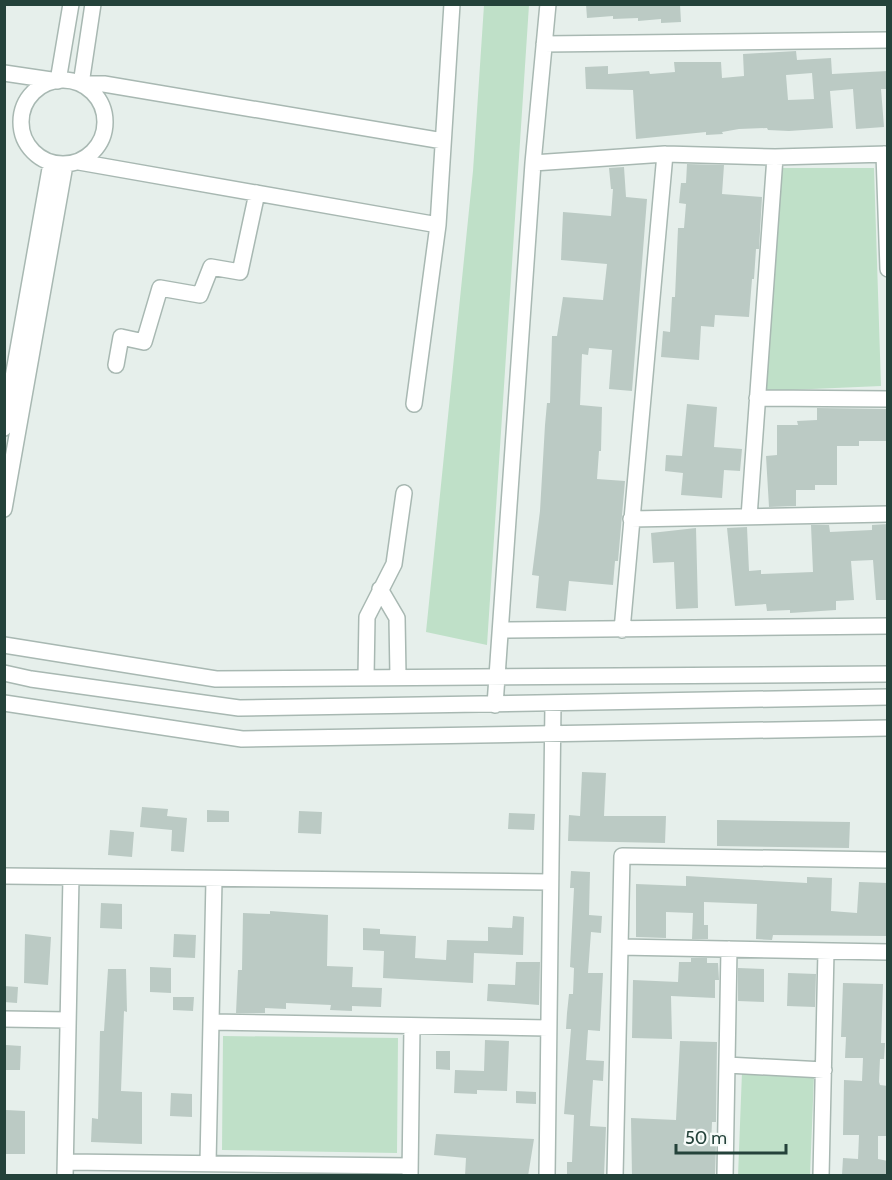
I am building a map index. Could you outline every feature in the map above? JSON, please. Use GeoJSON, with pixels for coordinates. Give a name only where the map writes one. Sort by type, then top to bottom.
{"type":"FeatureCollection","features":[{"type":"Feature","properties":{"kind":"street"},"geometry":{"type":"LineString","coordinates":[[57,81],[71,4]]}},
{"type":"Feature","properties":{"kind":"street"},"geometry":{"type":"LineString","coordinates":[[81,84],[93,4]]}},
{"type":"Feature","properties":{"kind":"street"},"geometry":{"type":"LineString","coordinates":[[414,404],[438,225],[452,4]]}},
{"type":"Feature","properties":{"kind":"street"},"geometry":{"type":"LineString","coordinates":[[495,705],[533,163],[548,4]]}},
{"type":"Feature","properties":{"kind":"street"},"geometry":{"type":"LineString","coordinates":[[544,44],[888,40]]}},
{"type":"Feature","properties":{"kind":"street"},"geometry":{"type":"LineString","coordinates":[[4,73],[57,81]]}},
{"type":"Feature","properties":{"kind":"street"},"geometry":{"type":"LineString","coordinates":[[438,225],[257,193],[65,163],[38,156],[28,146],[22,132],[21,118],[32,94],[42,85],[68,80],[81,84],[104,84],[443,141]]}},
{"type":"Feature","properties":{"kind":"street"},"geometry":{"type":"LineString","coordinates":[[65,163],[92,154],[101,142],[105,129],[100,102],[81,84]]}},
{"type":"Feature","properties":{"kind":"street"},"geometry":{"type":"LineString","coordinates":[[533,163],[665,154],[775,157],[886,154],[888,269]]}},
{"type":"Feature","properties":{"kind":"street"},"geometry":{"type":"LineString","coordinates":[[622,630],[665,154]]}},
{"type":"Feature","properties":{"kind":"street"},"geometry":{"type":"LineString","coordinates":[[748,517],[775,157]]}},
{"type":"Feature","properties":{"kind":"street"},"geometry":{"type":"LineString","coordinates":[[4,428],[65,163]]}},
{"type":"Feature","properties":{"kind":"street"},"geometry":{"type":"LineString","coordinates":[[4,509],[65,163]]}},
{"type":"Feature","properties":{"kind":"street"},"geometry":{"type":"LineString","coordinates":[[116,365],[121,337],[144,342],[160,288],[200,295],[211,267],[240,272],[257,193]]}},
{"type":"Feature","properties":{"kind":"street"},"geometry":{"type":"LineString","coordinates":[[757,398],[888,399]]}},
{"type":"Feature","properties":{"kind":"street"},"geometry":{"type":"LineString","coordinates":[[366,677],[367,617],[394,564],[404,493]]}},
{"type":"Feature","properties":{"kind":"street"},"geometry":{"type":"LineString","coordinates":[[631,519],[888,514]]}},
{"type":"Feature","properties":{"kind":"street"},"geometry":{"type":"LineString","coordinates":[[380,589],[398,618],[398,676]]}},
{"type":"Feature","properties":{"kind":"street"},"geometry":{"type":"LineString","coordinates":[[501,630],[888,626]]}},
{"type":"Feature","properties":{"kind":"street"},"geometry":{"type":"LineString","coordinates":[[4,645],[134,668],[216,679],[888,674]]}},
{"type":"Feature","properties":{"kind":"street"},"geometry":{"type":"LineString","coordinates":[[4,673],[31,679],[239,708],[888,697]]}},
{"type":"Feature","properties":{"kind":"street"},"geometry":{"type":"LineString","coordinates":[[4,703],[242,739],[888,728]]}},
{"type":"Feature","properties":{"kind":"street"},"geometry":{"type":"LineString","coordinates":[[547,1176],[553,704]]}},
{"type":"Feature","properties":{"kind":"street"},"geometry":{"type":"LineString","coordinates":[[615,1176],[622,856],[888,860]]}},
{"type":"Feature","properties":{"kind":"street"},"geometry":{"type":"LineString","coordinates":[[4,876],[549,882]]}},
{"type":"Feature","properties":{"kind":"street"},"geometry":{"type":"LineString","coordinates":[[71,877],[65,1169],[207,1163],[410,1171],[412,1026]]}},
{"type":"Feature","properties":{"kind":"street"},"geometry":{"type":"LineString","coordinates":[[207,1163],[214,880]]}},
{"type":"Feature","properties":{"kind":"street"},"geometry":{"type":"LineString","coordinates":[[620,946],[888,952]]}},
{"type":"Feature","properties":{"kind":"street"},"geometry":{"type":"LineString","coordinates":[[725,1176],[729,949]]}},
{"type":"Feature","properties":{"kind":"street"},"geometry":{"type":"LineString","coordinates":[[821,1176],[826,951]]}},
{"type":"Feature","properties":{"kind":"street"},"geometry":{"type":"LineString","coordinates":[[4,1019],[68,1020]]}},
{"type":"Feature","properties":{"kind":"street"},"geometry":{"type":"LineString","coordinates":[[211,1022],[548,1028]]}},
{"type":"Feature","properties":{"kind":"street"},"geometry":{"type":"LineString","coordinates":[[727,1065],[824,1070]]}},
{"type":"Feature","properties":{"kind":"green space"},"geometry":{"type":"Polygon","coordinates":[[[484,5],[529,5],[487,645],[426,632],[473,171],[484,5]]]}},
{"type":"Feature","properties":{"kind":"green space"},"geometry":{"type":"Polygon","coordinates":[[[780,168],[874,168],[881,386],[766,391],[780,168]]]}},
{"type":"Feature","properties":{"kind":"green space"},"geometry":{"type":"Polygon","coordinates":[[[223,1036],[398,1038],[397,1153],[222,1150],[223,1036]]]}},
{"type":"Feature","properties":{"kind":"green space"},"geometry":{"type":"Polygon","coordinates":[[[742,1072],[814,1076],[810,1175],[738,1176],[742,1072]]]}},
{"type":"Feature","properties":{"kind":"building"},"geometry":{"type":"Polygon","coordinates":[[[586,4],[680,4],[681,22],[661,23],[661,19],[638,21],[638,18],[613,19],[613,16],[587,18],[586,4]]]}},
{"type":"Feature","properties":{"kind":"building"},"geometry":{"type":"Polygon","coordinates":[[[796,51],[797,60],[831,58],[832,74],[888,71],[888,89],[881,89],[884,127],[856,129],[853,89],[830,91],[833,128],[789,131],[768,130],[767,128],[739,129],[722,132],[723,134],[706,135],[706,132],[636,139],[633,90],[586,89],[585,67],[608,66],[608,74],[649,71],[650,74],[675,72],[674,62],[721,62],[722,78],[744,76],[743,54],[796,51]],[[812,73],[786,75],[788,100],[814,99],[812,73]]]}},
{"type":"Feature","properties":{"kind":"building"},"geometry":{"type":"Polygon","coordinates":[[[687,164],[724,165],[722,194],[762,197],[759,249],[756,249],[749,317],[715,315],[714,327],[701,326],[699,360],[661,357],[663,331],[670,332],[672,297],[675,297],[678,228],[684,228],[686,204],[679,203],[681,183],[686,183],[687,164]]]}},
{"type":"Feature","properties":{"kind":"building"},"geometry":{"type":"Polygon","coordinates":[[[624,167],[626,197],[647,199],[632,391],[609,389],[612,350],[589,348],[588,355],[582,354],[580,405],[602,407],[601,451],[599,451],[597,479],[625,481],[618,561],[615,561],[613,585],[569,581],[566,611],[536,608],[539,576],[532,575],[540,511],[547,403],[550,403],[552,336],[557,336],[563,297],[603,300],[607,264],[561,260],[563,212],[611,216],[613,189],[611,189],[609,168],[624,167]]]}},
{"type":"Feature","properties":{"kind":"building"},"geometry":{"type":"Polygon","coordinates":[[[687,404],[717,407],[714,447],[742,449],[740,471],[724,470],[722,498],[681,495],[683,473],[665,471],[666,455],[682,456],[687,404]]]}},
{"type":"Feature","properties":{"kind":"building"},"geometry":{"type":"Polygon","coordinates":[[[817,408],[888,409],[888,441],[859,441],[859,446],[837,446],[837,485],[815,485],[815,490],[796,490],[796,506],[769,507],[766,456],[777,455],[777,425],[798,425],[797,421],[817,420],[817,408]]]}},
{"type":"Feature","properties":{"kind":"building"},"geometry":{"type":"Polygon","coordinates":[[[888,524],[888,600],[876,600],[873,560],[851,561],[854,600],[836,601],[836,610],[790,613],[790,610],[767,611],[766,604],[735,606],[727,528],[747,527],[749,571],[761,570],[761,574],[813,572],[811,525],[829,525],[830,532],[872,530],[872,525],[888,524]]]}},
{"type":"Feature","properties":{"kind":"building"},"geometry":{"type":"Polygon","coordinates":[[[696,528],[698,608],[676,609],[674,562],[653,563],[651,533],[696,528]]]}},
{"type":"Feature","properties":{"kind":"building"},"geometry":{"type":"Polygon","coordinates":[[[582,772],[606,773],[604,816],[666,816],[665,843],[568,841],[569,815],[580,816],[582,772]]]}},
{"type":"Feature","properties":{"kind":"building"},"geometry":{"type":"Polygon","coordinates":[[[142,807],[168,809],[167,816],[187,818],[184,852],[171,851],[172,830],[140,827],[142,807]]]}},
{"type":"Feature","properties":{"kind":"building"},"geometry":{"type":"Polygon","coordinates":[[[207,810],[229,811],[229,822],[207,822],[207,810]]]}},
{"type":"Feature","properties":{"kind":"building"},"geometry":{"type":"Polygon","coordinates":[[[299,811],[322,812],[321,834],[298,833],[299,811]]]}},
{"type":"Feature","properties":{"kind":"building"},"geometry":{"type":"Polygon","coordinates":[[[509,813],[535,814],[534,830],[508,829],[509,813]]]}},
{"type":"Feature","properties":{"kind":"building"},"geometry":{"type":"Polygon","coordinates":[[[717,820],[850,822],[849,848],[717,846],[717,820]]]}},
{"type":"Feature","properties":{"kind":"building"},"geometry":{"type":"Polygon","coordinates":[[[110,830],[134,832],[132,857],[108,855],[110,830]]]}},
{"type":"Feature","properties":{"kind":"building"},"geometry":{"type":"Polygon","coordinates":[[[571,871],[590,872],[589,915],[602,916],[601,933],[591,932],[588,973],[603,973],[600,1031],[588,1030],[586,1060],[604,1061],[603,1081],[593,1080],[590,1126],[606,1127],[604,1176],[567,1176],[567,1162],[572,1162],[574,1115],[564,1114],[571,1029],[566,1029],[567,1013],[569,994],[573,994],[574,968],[570,967],[574,888],[570,888],[571,871]]]}},
{"type":"Feature","properties":{"kind":"building"},"geometry":{"type":"Polygon","coordinates":[[[686,876],[807,883],[807,877],[832,878],[831,911],[857,913],[859,882],[888,883],[888,936],[773,935],[772,940],[756,939],[757,904],[704,902],[704,925],[708,925],[708,939],[692,939],[693,913],[666,912],[666,938],[636,937],[636,884],[686,886],[686,876]]]}},
{"type":"Feature","properties":{"kind":"building"},"geometry":{"type":"Polygon","coordinates":[[[101,903],[122,904],[122,929],[100,928],[101,903]]]}},
{"type":"Feature","properties":{"kind":"building"},"geometry":{"type":"Polygon","coordinates":[[[270,911],[328,915],[327,966],[353,967],[352,987],[382,988],[381,1007],[352,1006],[352,1011],[330,1010],[331,1005],[286,1003],[286,1009],[265,1008],[265,1013],[236,1013],[238,970],[242,970],[243,913],[270,914],[270,911]]]}},
{"type":"Feature","properties":{"kind":"building"},"geometry":{"type":"Polygon","coordinates":[[[513,916],[524,917],[523,955],[474,953],[473,983],[383,978],[384,951],[363,950],[363,928],[380,929],[380,934],[416,936],[415,958],[446,960],[447,940],[488,941],[488,927],[512,928],[513,916]]]}},
{"type":"Feature","properties":{"kind":"building"},"geometry":{"type":"Polygon","coordinates":[[[25,934],[51,937],[48,985],[24,983],[25,934]]]}},
{"type":"Feature","properties":{"kind":"building"},"geometry":{"type":"Polygon","coordinates":[[[174,934],[196,935],[195,958],[173,957],[174,934]]]}},
{"type":"Feature","properties":{"kind":"building"},"geometry":{"type":"Polygon","coordinates":[[[691,958],[707,958],[707,963],[718,963],[719,980],[715,980],[715,998],[671,996],[672,1039],[632,1038],[633,980],[678,982],[679,962],[691,962],[691,958]]]}},
{"type":"Feature","properties":{"kind":"building"},"geometry":{"type":"Polygon","coordinates":[[[516,962],[540,962],[539,1005],[487,1001],[488,984],[515,985],[516,962]]]}},
{"type":"Feature","properties":{"kind":"building"},"geometry":{"type":"Polygon","coordinates":[[[150,967],[171,968],[171,993],[150,992],[150,967]]]}},
{"type":"Feature","properties":{"kind":"building"},"geometry":{"type":"Polygon","coordinates":[[[738,968],[764,969],[764,1002],[738,1001],[738,968]]]}},
{"type":"Feature","properties":{"kind":"building"},"geometry":{"type":"Polygon","coordinates":[[[108,969],[126,969],[127,1012],[124,1011],[121,1091],[142,1092],[142,1144],[91,1142],[92,1118],[98,1119],[100,1031],[104,1031],[108,969]]]}},
{"type":"Feature","properties":{"kind":"building"},"geometry":{"type":"Polygon","coordinates":[[[788,973],[816,974],[815,1007],[787,1006],[788,973]]]}},
{"type":"Feature","properties":{"kind":"building"},"geometry":{"type":"Polygon","coordinates":[[[843,983],[883,984],[881,1043],[885,1043],[884,1059],[880,1059],[879,1082],[880,1085],[888,1086],[888,1136],[878,1136],[878,1159],[888,1161],[888,1176],[842,1175],[843,1158],[858,1159],[859,1135],[843,1135],[844,1080],[862,1081],[863,1058],[845,1058],[846,1037],[841,1037],[843,983]]]}},
{"type":"Feature","properties":{"kind":"building"},"geometry":{"type":"Polygon","coordinates":[[[4,986],[18,987],[17,1003],[4,1002],[4,986]]]}},
{"type":"Feature","properties":{"kind":"building"},"geometry":{"type":"Polygon","coordinates":[[[173,997],[194,997],[193,1011],[173,1010],[173,997]]]}},
{"type":"Feature","properties":{"kind":"building"},"geometry":{"type":"Polygon","coordinates":[[[485,1040],[509,1041],[507,1091],[477,1090],[477,1094],[454,1093],[455,1070],[484,1071],[485,1040]]]}},
{"type":"Feature","properties":{"kind":"building"},"geometry":{"type":"Polygon","coordinates":[[[680,1041],[717,1042],[716,1122],[712,1122],[711,1144],[716,1144],[715,1176],[632,1176],[631,1118],[676,1120],[680,1041]]]}},
{"type":"Feature","properties":{"kind":"building"},"geometry":{"type":"Polygon","coordinates":[[[6,1045],[21,1046],[20,1070],[5,1070],[6,1045]]]}},
{"type":"Feature","properties":{"kind":"building"},"geometry":{"type":"Polygon","coordinates":[[[436,1051],[450,1051],[450,1070],[436,1069],[436,1051]]]}},
{"type":"Feature","properties":{"kind":"building"},"geometry":{"type":"Polygon","coordinates":[[[516,1091],[536,1092],[536,1104],[516,1103],[516,1091]]]}},
{"type":"Feature","properties":{"kind":"building"},"geometry":{"type":"Polygon","coordinates":[[[171,1093],[192,1094],[192,1117],[170,1116],[171,1093]]]}},
{"type":"Feature","properties":{"kind":"building"},"geometry":{"type":"Polygon","coordinates":[[[6,1110],[25,1111],[25,1154],[4,1154],[6,1110]]]}},
{"type":"Feature","properties":{"kind":"building"},"geometry":{"type":"Polygon","coordinates":[[[436,1134],[534,1139],[528,1176],[465,1176],[466,1158],[434,1155],[436,1134]]]}}]}
